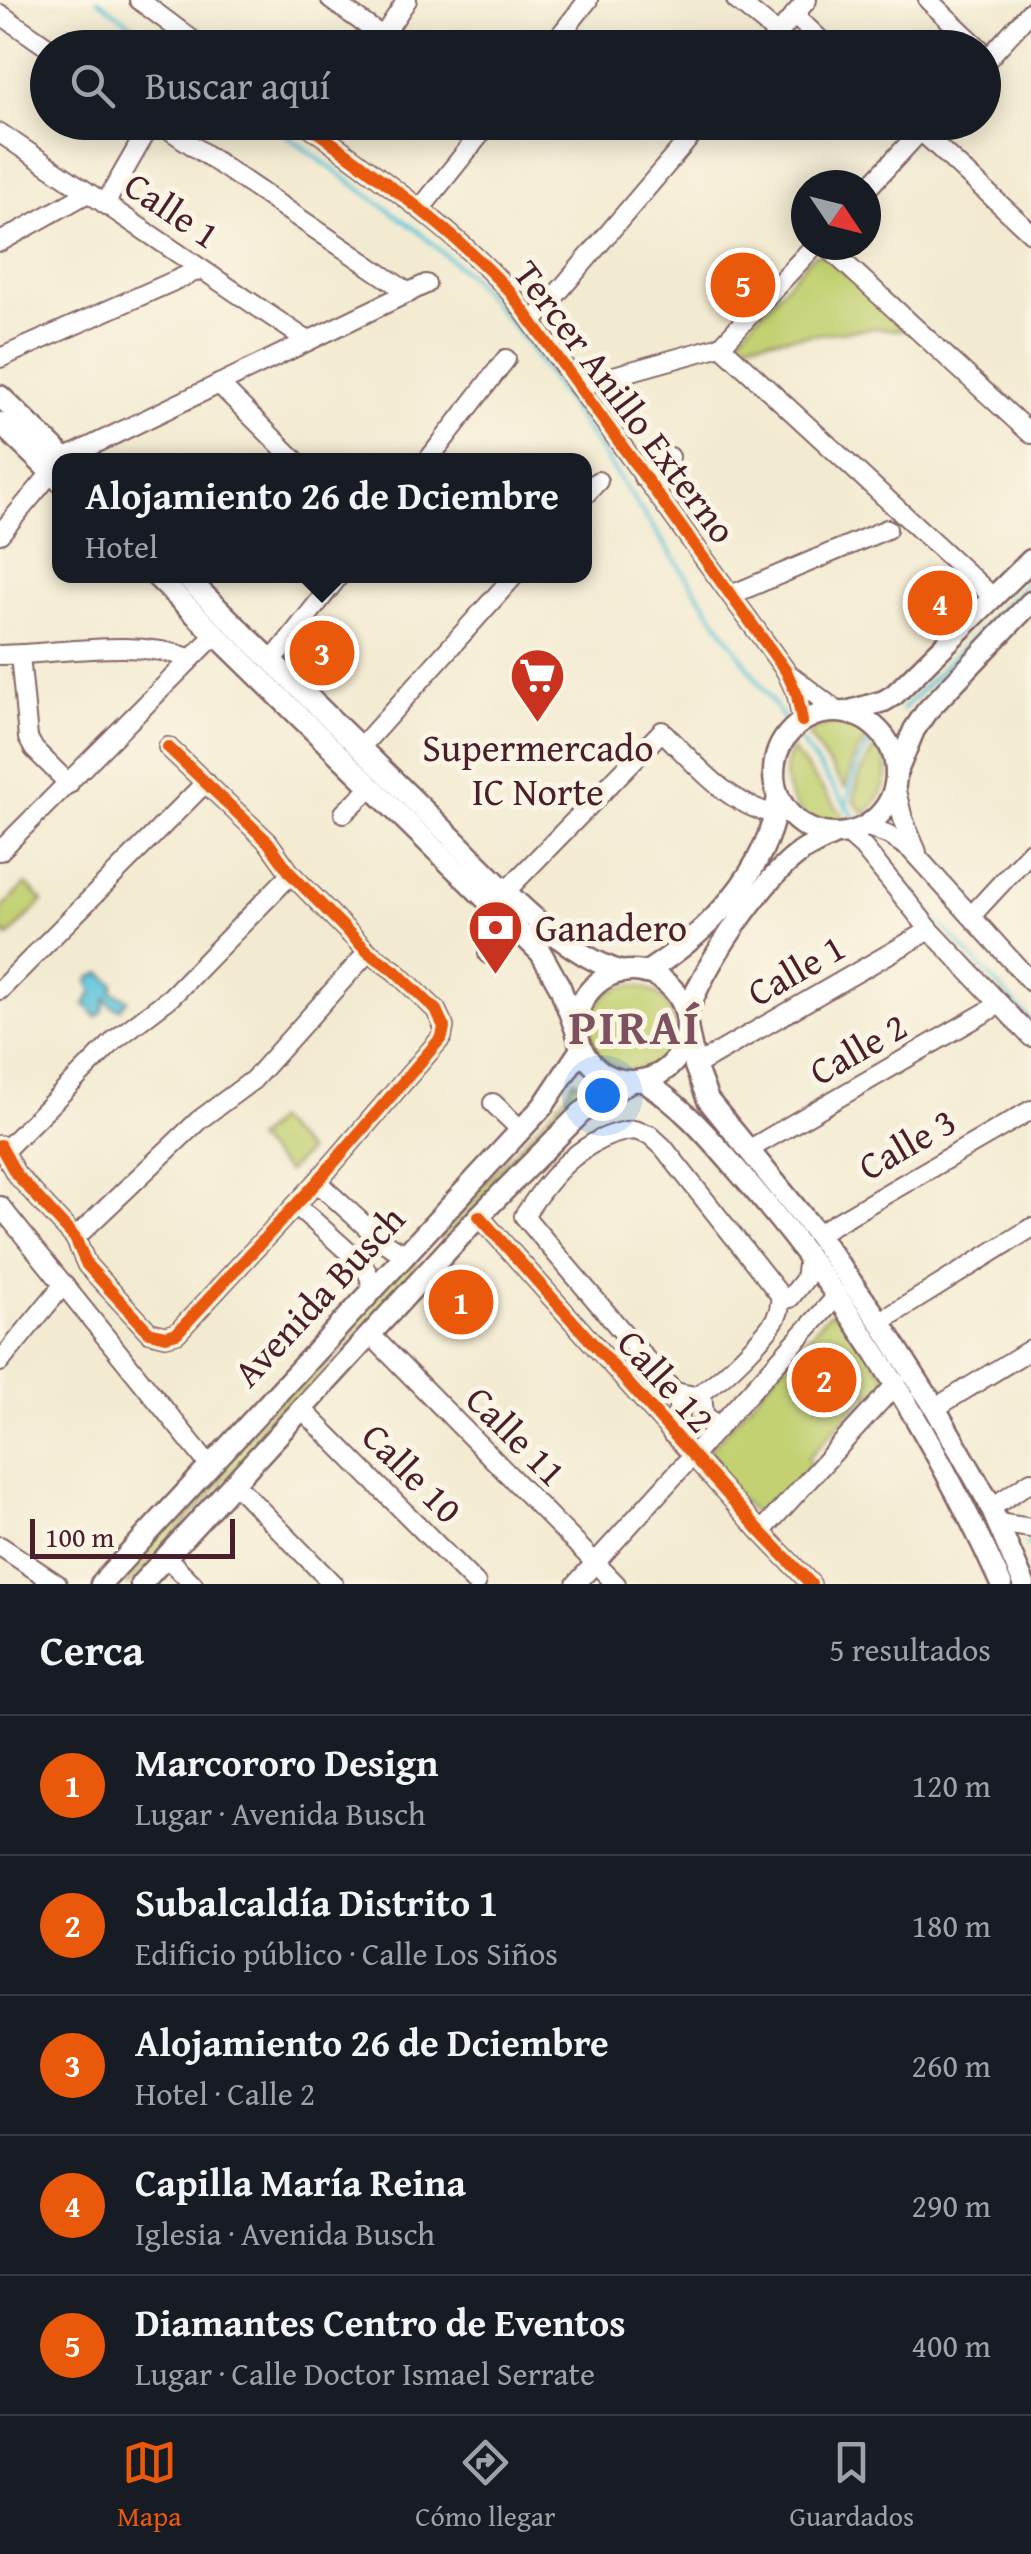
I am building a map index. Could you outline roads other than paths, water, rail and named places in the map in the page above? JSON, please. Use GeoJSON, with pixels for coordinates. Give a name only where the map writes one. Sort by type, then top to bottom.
{"type":"FeatureCollection","features":[{"type":"Feature","properties":{"kind":"main road"},"geometry":{"type":"LineString","coordinates":[[0,396],[52,459]]}},
{"type":"Feature","properties":{"kind":"main road"},"geometry":{"type":"LineString","coordinates":[[0,413],[38,450],[52,457]]}},
{"type":"Feature","properties":{"kind":"main road"},"geometry":{"type":"LineString","coordinates":[[0,423],[52,463]]}},
{"type":"Feature","properties":{"kind":"main road"},"geometry":{"type":"LineString","coordinates":[[645,973],[684,946],[730,900],[754,867],[777,805],[776,756],[786,736],[802,721],[823,712],[842,712],[894,695],[1031,560]]}},
{"type":"Feature","properties":{"kind":"main road"},"geometry":{"type":"LineString","coordinates":[[163,583],[518,928],[553,972],[579,1041],[600,1072],[636,1081],[690,1115],[768,1206],[836,1293],[897,1383],[962,1499],[1001,1584]]}},
{"type":"Feature","properties":{"kind":"main road"},"geometry":{"type":"LineString","coordinates":[[192,583],[567,944],[602,965],[622,972],[645,973],[667,984],[682,1004],[695,1066],[708,1100],[816,1234],[880,1322],[935,1408],[1024,1574]]}},
{"type":"Feature","properties":{"kind":"main road"},"geometry":{"type":"LineString","coordinates":[[636,1081],[669,1066],[678,1055],[708,964],[772,880],[801,852],[849,831],[889,802],[914,730],[926,712],[1029,607]]}},
{"type":"Feature","properties":{"kind":"main road"},"geometry":{"type":"LineString","coordinates":[[219,637],[254,666],[263,668],[272,661]]}},
{"type":"Feature","properties":{"kind":"main road"},"geometry":{"type":"LineString","coordinates":[[289,707],[308,704],[339,726]]}},
{"type":"Feature","properties":{"kind":"main road"},"geometry":{"type":"LineString","coordinates":[[842,712],[866,719],[882,732],[893,750],[896,779]]}},
{"type":"Feature","properties":{"kind":"main road"},"geometry":{"type":"LineString","coordinates":[[777,805],[817,832],[849,831]]}},
{"type":"Feature","properties":{"kind":"main road"},"geometry":{"type":"LineString","coordinates":[[579,1041],[580,1006],[588,993],[597,983],[622,972]]}},
{"type":"Feature","properties":{"kind":"main road","name":"Avenida Busch"},"geometry":{"type":"LineString","coordinates":[[101,1584],[556,1092],[579,1041]]}},
{"type":"Feature","properties":{"kind":"main road","name":"Avenida Busch"},"geometry":{"type":"LineString","coordinates":[[140,1584],[498,1196],[582,1113],[636,1081]]}},
{"type":"Feature","properties":{"kind":"main road"},"geometry":{"type":"LineString","coordinates":[[768,1206],[804,1233],[865,1315],[880,1322]]}},
{"type":"Feature","properties":{"kind":"main road"},"geometry":{"type":"LineString","coordinates":[[429,1229],[432,1244],[438,1248],[450,1246]]}},
{"type":"Feature","properties":{"kind":"main road"},"geometry":{"type":"LineString","coordinates":[[405,1254],[418,1258],[424,1274]]}},
{"type":"Feature","properties":{"kind":"main road"},"geometry":{"type":"LineString","coordinates":[[897,1383],[916,1387],[970,1487],[992,1510]]}},
{"type":"Feature","properties":{"kind":"main road"},"geometry":{"type":"LineString","coordinates":[[962,1499],[974,1510],[1001,1560],[1024,1574]]}},
{"type":"Feature","properties":{"kind":"street"},"geometry":{"type":"LineString","coordinates":[[139,0],[179,30]]}},
{"type":"Feature","properties":{"kind":"street"},"geometry":{"type":"LineString","coordinates":[[330,0],[374,30]]}},
{"type":"Feature","properties":{"kind":"street"},"geometry":{"type":"LineString","coordinates":[[387,30],[407,0]]}},
{"type":"Feature","properties":{"kind":"street"},"geometry":{"type":"LineString","coordinates":[[564,30],[588,0]]}},
{"type":"Feature","properties":{"kind":"street"},"geometry":{"type":"LineString","coordinates":[[736,0],[762,30]]}},
{"type":"Feature","properties":{"kind":"street"},"geometry":{"type":"LineString","coordinates":[[781,30],[807,0]]}},
{"type":"Feature","properties":{"kind":"street"},"geometry":{"type":"LineString","coordinates":[[928,0],[959,30]]}},
{"type":"Feature","properties":{"kind":"street"},"geometry":{"type":"LineString","coordinates":[[0,14],[30,35]]}},
{"type":"Feature","properties":{"kind":"street"},"geometry":{"type":"LineString","coordinates":[[794,15],[810,30]]}},
{"type":"Feature","properties":{"kind":"street"},"geometry":{"type":"LineString","coordinates":[[1001,41],[1029,19]]}},
{"type":"Feature","properties":{"kind":"street","name":"Calle 1"},"geometry":{"type":"LineString","coordinates":[[0,133],[308,342]]}},
{"type":"Feature","properties":{"kind":"street"},"geometry":{"type":"LineString","coordinates":[[105,204],[144,140]]}},
{"type":"Feature","properties":{"kind":"street"},"geometry":{"type":"LineString","coordinates":[[90,453],[219,384],[418,288],[184,140]]}},
{"type":"Feature","properties":{"kind":"street","name":"Tercer Anillo Externo"},"geometry":{"type":"LineString","coordinates":[[328,140],[476,254],[533,322],[786,671],[797,695],[802,721]]}},
{"type":"Feature","properties":{"kind":"street"},"geometry":{"type":"LineString","coordinates":[[420,208],[475,140]]}},
{"type":"Feature","properties":{"kind":"street"},"geometry":{"type":"LineString","coordinates":[[533,322],[687,140]]}},
{"type":"Feature","properties":{"kind":"street"},"geometry":{"type":"LineString","coordinates":[[881,172],[908,140]]}},
{"type":"Feature","properties":{"kind":"street"},"geometry":{"type":"LineString","coordinates":[[935,140],[1031,233]]}},
{"type":"Feature","properties":{"kind":"street"},"geometry":{"type":"LineString","coordinates":[[0,242],[88,193]]}},
{"type":"Feature","properties":{"kind":"street"},"geometry":{"type":"LineString","coordinates":[[578,386],[722,346],[801,260]]}},
{"type":"Feature","properties":{"kind":"street"},"geometry":{"type":"LineString","coordinates":[[841,260],[1031,434]]}},
{"type":"Feature","properties":{"kind":"street"},"geometry":{"type":"LineString","coordinates":[[0,358],[201,269]]}},
{"type":"Feature","properties":{"kind":"street"},"geometry":{"type":"LineString","coordinates":[[722,346],[994,598]]}},
{"type":"Feature","properties":{"kind":"street"},"geometry":{"type":"LineString","coordinates":[[433,453],[506,358]]}},
{"type":"Feature","properties":{"kind":"street"},"geometry":{"type":"LineString","coordinates":[[219,384],[288,453]]}},
{"type":"Feature","properties":{"kind":"street"},"geometry":{"type":"LineString","coordinates":[[643,477],[670,457]]}},
{"type":"Feature","properties":{"kind":"street"},"geometry":{"type":"LineString","coordinates":[[0,534],[52,478]]}},
{"type":"Feature","properties":{"kind":"street"},"geometry":{"type":"LineString","coordinates":[[592,487],[598,481]]}},
{"type":"Feature","properties":{"kind":"street"},"geometry":{"type":"LineString","coordinates":[[731,595],[887,529]]}},
{"type":"Feature","properties":{"kind":"street"},"geometry":{"type":"LineString","coordinates":[[272,661],[333,583]]}},
{"type":"Feature","properties":{"kind":"street"},"geometry":{"type":"LineString","coordinates":[[360,748],[508,583]]}},
{"type":"Feature","properties":{"kind":"street"},"geometry":{"type":"LineString","coordinates":[[0,851],[190,658],[219,637]]}},
{"type":"Feature","properties":{"kind":"street"},"geometry":{"type":"LineString","coordinates":[[0,655],[110,649],[174,652],[190,658]]}},
{"type":"Feature","properties":{"kind":"street"},"geometry":{"type":"LineString","coordinates":[[20,655],[28,738],[34,750],[68,784]]}},
{"type":"Feature","properties":{"kind":"street","name":"Tercer Anillo Externo"},"geometry":{"type":"LineString","coordinates":[[786,671],[842,712]]}},
{"type":"Feature","properties":{"kind":"street"},"geometry":{"type":"LineString","coordinates":[[507,890],[662,731],[744,805],[777,805]]}},
{"type":"Feature","properties":{"kind":"street"},"geometry":{"type":"LineString","coordinates":[[168,747],[268,842],[291,874],[368,952],[395,970],[436,1010],[444,1027],[442,1037],[317,1182],[177,1334],[149,1332],[87,1265],[76,1238],[16,1174],[2,1147],[116,1038],[172,997],[291,874]]}},
{"type":"Feature","properties":{"kind":"street"},"geometry":{"type":"LineString","coordinates":[[896,779],[902,819],[922,861]]}},
{"type":"Feature","properties":{"kind":"street"},"geometry":{"type":"LineString","coordinates":[[0,990],[206,782]]}},
{"type":"Feature","properties":{"kind":"street"},"geometry":{"type":"LineString","coordinates":[[344,813],[370,788]]}},
{"type":"Feature","properties":{"kind":"street"},"geometry":{"type":"LineString","coordinates":[[849,831],[889,835],[922,861],[1031,982]]}},
{"type":"Feature","properties":{"kind":"street"},"geometry":{"type":"LineString","coordinates":[[849,831],[930,930],[1031,1037]]}},
{"type":"Feature","properties":{"kind":"street"},"geometry":{"type":"LineString","coordinates":[[971,916],[1031,851]]}},
{"type":"Feature","properties":{"kind":"street"},"geometry":{"type":"LineString","coordinates":[[488,954],[518,928]]}},
{"type":"Feature","properties":{"kind":"street","name":"Calle 1"},"geometry":{"type":"LineString","coordinates":[[695,1066],[930,930]]}},
{"type":"Feature","properties":{"kind":"street"},"geometry":{"type":"LineString","coordinates":[[76,1238],[198,1120],[253,1080],[368,952]]}},
{"type":"Feature","properties":{"kind":"street","name":"Calle 2"},"geometry":{"type":"LineString","coordinates":[[748,1150],[1000,1004]]}},
{"type":"Feature","properties":{"kind":"street"},"geometry":{"type":"LineString","coordinates":[[493,1103],[521,1130]]}},
{"type":"Feature","properties":{"kind":"street","name":"Calle 3"},"geometry":{"type":"LineString","coordinates":[[816,1234],[1031,1110]]}},
{"type":"Feature","properties":{"kind":"street"},"geometry":{"type":"LineString","coordinates":[[524,1216],[566,1163],[594,1140],[634,1130],[650,1135],[663,1147],[780,1295],[781,1304],[771,1325],[702,1393],[694,1396],[676,1392]]}},
{"type":"Feature","properties":{"kind":"street"},"geometry":{"type":"LineString","coordinates":[[317,1182],[384,1242],[405,1254]]}},
{"type":"Feature","properties":{"kind":"street"},"geometry":{"type":"LineString","coordinates":[[498,1196],[524,1216],[676,1392],[680,1416],[672,1434]]}},
{"type":"Feature","properties":{"kind":"street"},"geometry":{"type":"LineString","coordinates":[[0,1206],[210,1466]]}},
{"type":"Feature","properties":{"kind":"street"},"geometry":{"type":"LineString","coordinates":[[296,1206],[364,1266],[371,1292]]}},
{"type":"Feature","properties":{"kind":"street","name":"Calle 12"},"geometry":{"type":"LineString","coordinates":[[479,1216],[811,1584]]}},
{"type":"Feature","properties":{"kind":"street"},"geometry":{"type":"LineString","coordinates":[[880,1322],[1031,1228]]}},
{"type":"Feature","properties":{"kind":"street"},"geometry":{"type":"LineString","coordinates":[[808,1258],[806,1278],[792,1300],[815,1289],[836,1293]]}},
{"type":"Feature","properties":{"kind":"street"},"geometry":{"type":"LineString","coordinates":[[0,1362],[64,1284]]}},
{"type":"Feature","properties":{"kind":"street"},"geometry":{"type":"LineString","coordinates":[[576,1584],[836,1293]]}},
{"type":"Feature","properties":{"kind":"street","name":"Calle 11"},"geometry":{"type":"LineString","coordinates":[[370,1334],[616,1584]]}},
{"type":"Feature","properties":{"kind":"street"},"geometry":{"type":"LineString","coordinates":[[935,1408],[1031,1349]]}},
{"type":"Feature","properties":{"kind":"street"},"geometry":{"type":"LineString","coordinates":[[761,1532],[897,1383]]}},
{"type":"Feature","properties":{"kind":"street"},"geometry":{"type":"LineString","coordinates":[[702,1393],[704,1415],[719,1427]]}},
{"type":"Feature","properties":{"kind":"street","name":"Calle 10"},"geometry":{"type":"LineString","coordinates":[[301,1408],[476,1584]]}},
{"type":"Feature","properties":{"kind":"street"},"geometry":{"type":"LineString","coordinates":[[234,1482],[333,1584]]}},
{"type":"Feature","properties":{"kind":"street"},"geometry":{"type":"LineString","coordinates":[[1031,1482],[992,1510],[1031,1528]]}},
{"type":"Feature","properties":{"kind":"street"},"geometry":{"type":"LineString","coordinates":[[0,1546],[57,1584]]}},
{"type":"Feature","properties":{"kind":"street"},"geometry":{"type":"LineString","coordinates":[[166,1556],[192,1584]]}},
{"type":"Feature","properties":{"kind":"water"},"geometry":{"type":"Polygon","coordinates":[[[102,973],[114,984],[112,992],[128,999],[120,1009],[111,1006],[106,998],[103,1011],[96,1017],[85,1004],[93,992],[88,982],[102,973]]]}},
{"type":"Feature","properties":{"kind":"waterway"},"geometry":{"type":"LineString","coordinates":[[98,0],[139,30]]}},
{"type":"Feature","properties":{"kind":"waterway"},"geometry":{"type":"LineString","coordinates":[[293,140],[419,232],[470,277],[526,342],[784,719]]}},
{"type":"Feature","properties":{"kind":"waterway"},"geometry":{"type":"LineString","coordinates":[[902,710],[1031,578]]}},
{"type":"Feature","properties":{"kind":"waterway"},"geometry":{"type":"LineString","coordinates":[[846,808],[858,763],[873,740]]}},
{"type":"Feature","properties":{"kind":"waterway"},"geometry":{"type":"LineString","coordinates":[[801,742],[856,819]]}},
{"type":"Feature","properties":{"kind":"waterway"},"geometry":{"type":"LineString","coordinates":[[874,841],[936,919],[1031,1021]]}},
{"type":"Feature","properties":{"kind":"waterway"},"geometry":{"type":"LineString","coordinates":[[1026,1545],[1031,1544]]}},
{"type":"Feature","properties":{"kind":"place","name":"Diamantes Centro de Eventos"},"geometry":{"type":"Point","coordinates":[743,285]}},
{"type":"Feature","properties":{"kind":"place","name":"Capilla María Reina"},"geometry":{"type":"Point","coordinates":[940,603]}},
{"type":"Feature","properties":{"kind":"place","name":"Alojamiento 26 de Dciembre"},"geometry":{"type":"Point","coordinates":[322,653]}},
{"type":"Feature","properties":{"kind":"place","name":"Supermercado IC Norte"},"geometry":{"type":"Point","coordinates":[538,724]}},
{"type":"Feature","properties":{"kind":"place","name":"Ganadero"},"geometry":{"type":"Point","coordinates":[496,977]}},
{"type":"Feature","properties":{"kind":"place","name":"Marcororo Design"},"geometry":{"type":"Point","coordinates":[461,1302]}},
{"type":"Feature","properties":{"kind":"place","name":"Subalcaldía Distrito 1"},"geometry":{"type":"Point","coordinates":[824,1380]}},
{"type":"Feature","properties":{"kind":"district","name":"PIRAÍ"},"geometry":{"type":"Point","coordinates":[635,1027]}}]}
